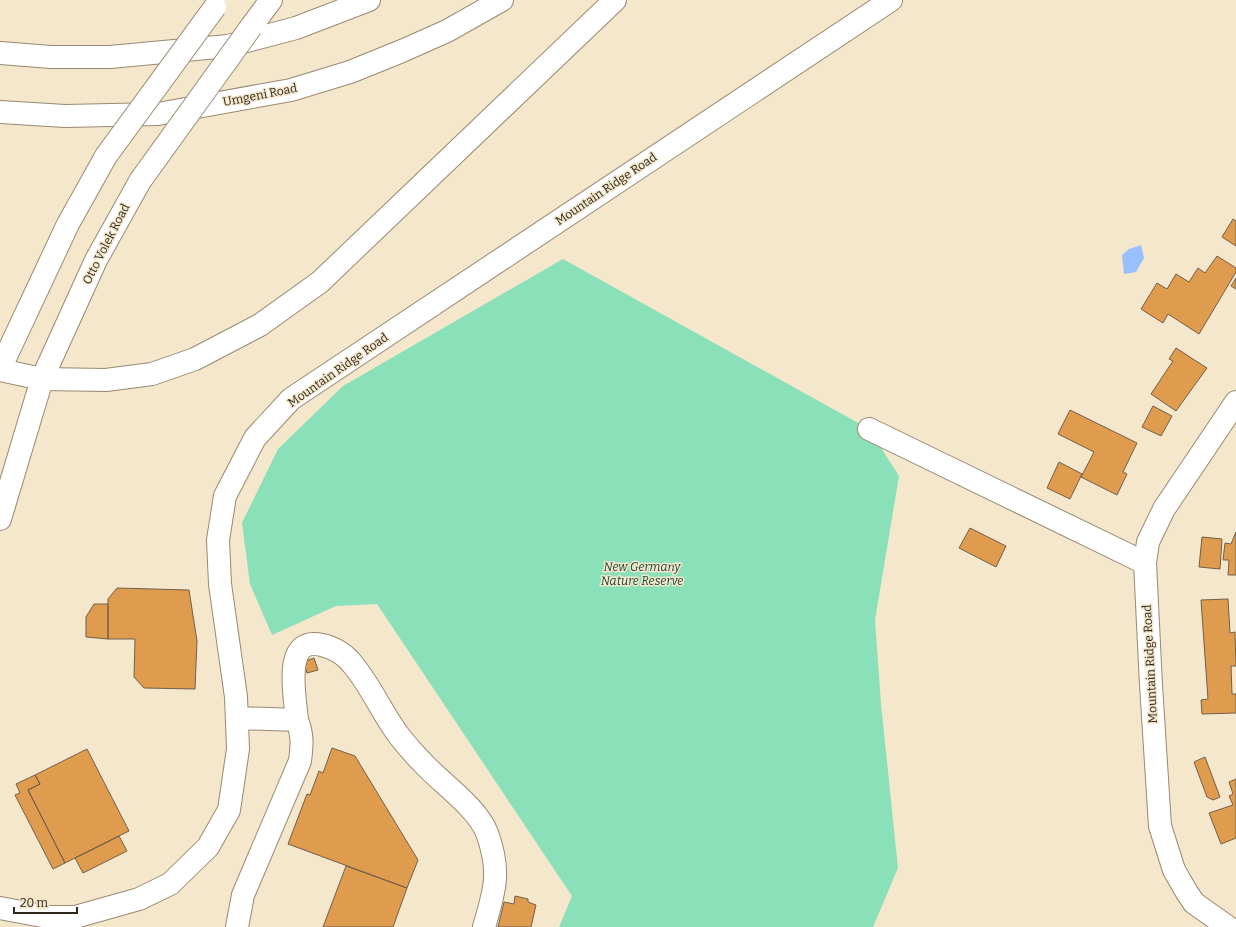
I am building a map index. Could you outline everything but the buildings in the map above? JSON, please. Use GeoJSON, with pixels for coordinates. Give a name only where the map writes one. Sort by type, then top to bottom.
{"type":"FeatureCollection","features":[{"type":"Feature","properties":{"kind":"main road","name":"Otto Volek Road"},"geometry":{"type":"LineString","coordinates":[[0,519],[42,379],[96,260],[140,181],[270,0]]}},
{"type":"Feature","properties":{"kind":"main road"},"geometry":{"type":"LineString","coordinates":[[0,53],[52,57],[110,57],[228,46],[296,28],[369,0]]}},
{"type":"Feature","properties":{"kind":"main road","name":"Umgeni Road"},"geometry":{"type":"LineString","coordinates":[[0,112],[65,116],[158,114],[291,90],[350,72],[402,51],[447,31],[502,0]]}},
{"type":"Feature","properties":{"kind":"main road"},"geometry":{"type":"LineString","coordinates":[[218,4],[106,156],[68,224],[0,370],[42,379],[106,380],[152,374],[195,359],[260,325],[320,282],[615,0]]}},
{"type":"Feature","properties":{"kind":"main road","name":"Mountain Ridge Road"},"geometry":{"type":"LineString","coordinates":[[0,908],[48,917],[75,917],[139,899],[170,884],[208,847],[230,810],[238,749],[237,718],[236,697],[220,584],[218,540],[226,496],[255,438],[291,400],[891,0]]}},
{"type":"Feature","properties":{"kind":"main road","name":"Mountain Ridge Road"},"geometry":{"type":"LineString","coordinates":[[1223,926],[1194,903],[1186,891],[1174,870],[1160,826],[1145,563],[1148,542],[1164,509],[1236,402]]}},
{"type":"Feature","properties":{"kind":"main road"},"geometry":{"type":"LineString","coordinates":[[869,429],[1145,563]]}},
{"type":"Feature","properties":{"kind":"main road"},"geometry":{"type":"LineString","coordinates":[[237,927],[243,895],[300,761],[303,744],[302,734],[296,720],[294,669],[298,651],[301,647],[311,643],[342,653],[354,664],[399,736],[422,763],[474,812],[486,831],[495,865],[496,887],[484,927]]}},
{"type":"Feature","properties":{"kind":"main road"},"geometry":{"type":"LineString","coordinates":[[237,718],[296,720]]}},
{"type":"Feature","properties":{"kind":"green space","name":"New Germany Nature Reserve"},"geometry":{"type":"Polygon","coordinates":[[[563,259],[869,429],[899,476],[875,620],[881,704],[898,868],[873,927],[559,927],[572,896],[377,604],[336,606],[272,635],[250,584],[242,523],[278,449],[343,386],[563,259]]]}},
{"type":"Feature","properties":{"kind":"water"},"geometry":{"type":"Polygon","coordinates":[[[1141,245],[1144,258],[1136,272],[1124,274],[1122,255],[1129,249],[1141,245]]]}}]}
